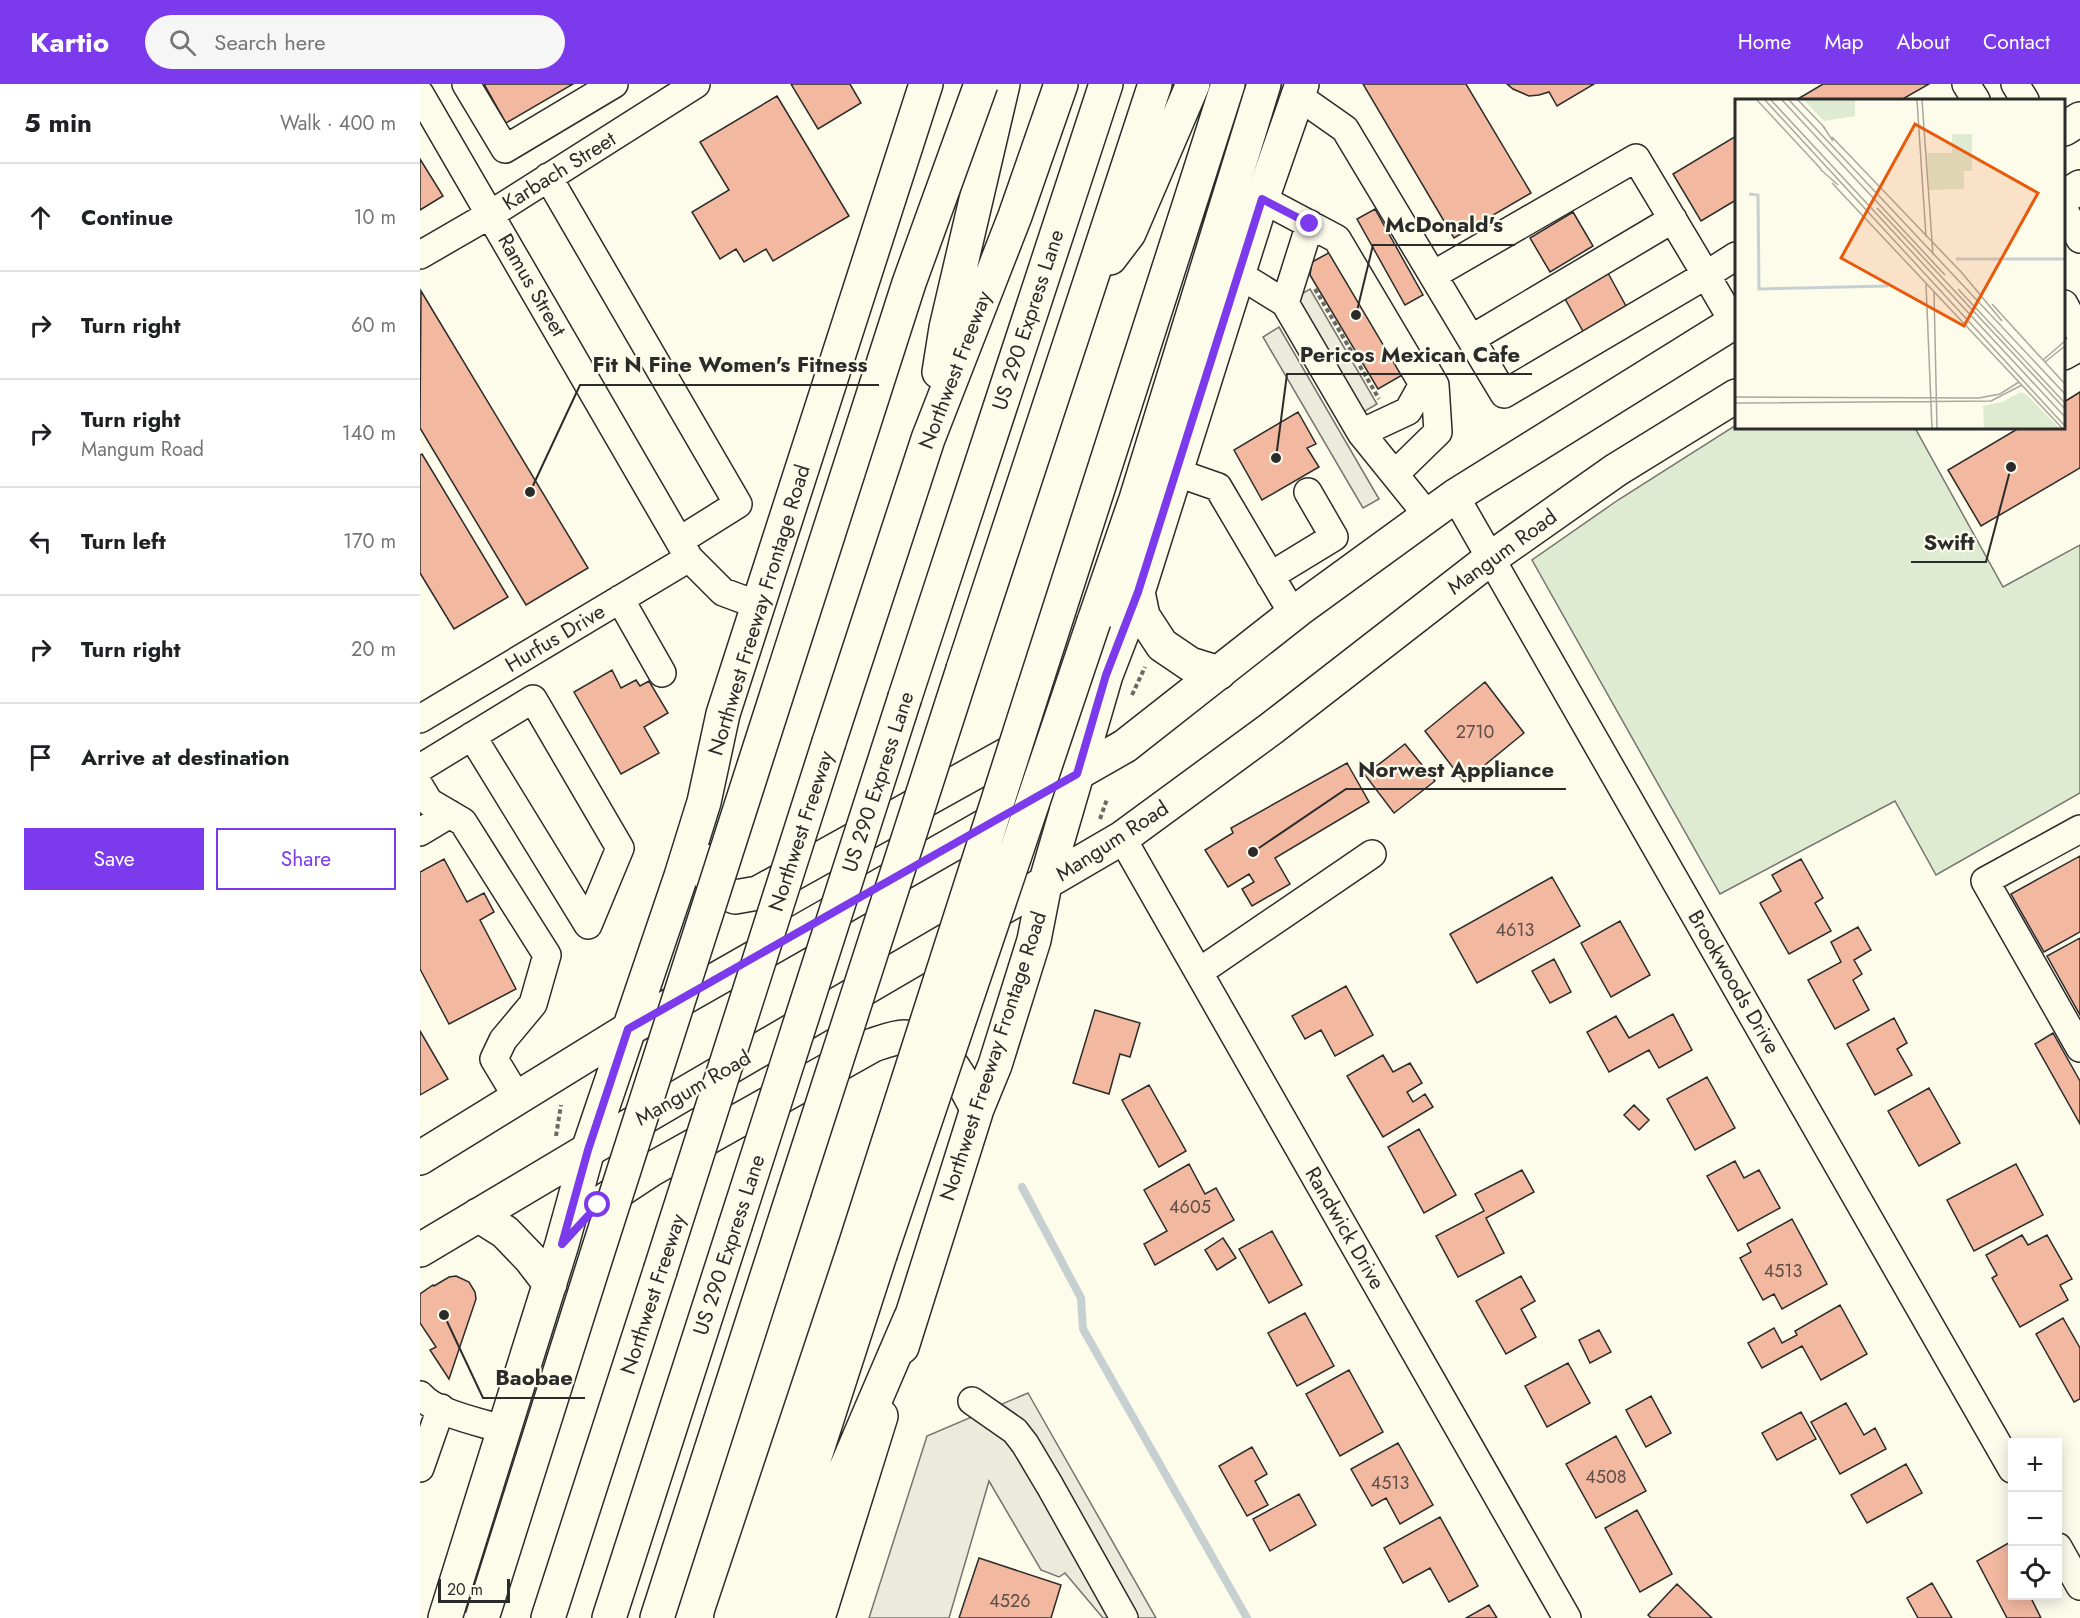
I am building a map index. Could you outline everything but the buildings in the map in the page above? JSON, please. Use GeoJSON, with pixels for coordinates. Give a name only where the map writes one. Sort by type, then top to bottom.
{"type":"FeatureCollection","features":[{"type":"Feature","properties":{"kind":"main road","name":"Northwest Freeway Frontage Road"},"geometry":{"type":"LineString","coordinates":[[445,1618],[550,1284],[588,1150],[704,802],[723,714],[926,84]]}},
{"type":"Feature","properties":{"kind":"main road"},"geometry":{"type":"LineString","coordinates":[[482,1618],[909,283],[981,84]]}},
{"type":"Feature","properties":{"kind":"main road"},"geometry":{"type":"LineString","coordinates":[[928,439],[946,328],[1004,84]]}},
{"type":"Feature","properties":{"kind":"main road","name":"Northwest Freeway"},"geometry":{"type":"LineString","coordinates":[[548,1618],[928,439],[1016,216],[1061,84]]}},
{"type":"Feature","properties":{"kind":"main road","name":"US 290 Express Lane"},"geometry":{"type":"LineString","coordinates":[[609,1618],[905,697],[1106,84]]}},
{"type":"Feature","properties":{"kind":"main road"},"geometry":{"type":"LineString","coordinates":[[657,1618],[963,669],[1155,84]]}},
{"type":"Feature","properties":{"kind":"main road"},"geometry":{"type":"LineString","coordinates":[[1087,289],[1129,233],[1193,84]]}},
{"type":"Feature","properties":{"kind":"main road"},"geometry":{"type":"LineString","coordinates":[[731,1618],[854,1249],[1228,84]]}},
{"type":"Feature","properties":{"kind":"main road"},"geometry":{"type":"LineString","coordinates":[[761,1618],[884,1244],[1136,499],[1264,84]]}},
{"type":"Feature","properties":{"kind":"main road","name":"Northwest Freeway Frontage Road"},"geometry":{"type":"LineString","coordinates":[[818,1618],[910,1318],[977,1109],[995,1065],[1035,940],[1045,884],[1106,675],[1138,592],[1262,199],[1300,90]]}},
{"type":"Feature","properties":{"kind":"main road"},"geometry":{"type":"LineString","coordinates":[[2065,128],[2080,119]]}},
{"type":"Feature","properties":{"kind":"main road"},"geometry":{"type":"LineString","coordinates":[[2065,196],[2080,187]]}},
{"type":"Feature","properties":{"kind":"main road"},"geometry":{"type":"LineString","coordinates":[[420,1158],[628,1029],[1125,746],[1293,614],[1455,496],[1735,325]]}},
{"type":"Feature","properties":{"kind":"main road","name":"Mangum Road"},"geometry":{"type":"LineString","coordinates":[[420,1250],[1122,838],[1272,728],[1491,558],[1616,470],[1735,397]]}},
{"type":"Feature","properties":{"kind":"main road"},"geometry":{"type":"LineString","coordinates":[[1138,592],[1143,616],[1162,645],[1190,663],[1219,672]]}},
{"type":"Feature","properties":{"kind":"main road"},"geometry":{"type":"LineString","coordinates":[[704,802],[705,859],[708,873],[716,889],[735,897],[758,893],[1033,740],[1106,675]]}},
{"type":"Feature","properties":{"kind":"main road"},"geometry":{"type":"LineString","coordinates":[[562,1244],[598,1205],[652,1169],[873,1045],[903,1036],[928,1042],[954,1067],[977,1109]]}},
{"type":"Feature","properties":{"kind":"main road"},"geometry":{"type":"LineString","coordinates":[[478,1215],[505,1232],[530,1258],[550,1284]]}},
{"type":"Feature","properties":{"kind":"main road"},"geometry":{"type":"LineString","coordinates":[[789,1618],[837,1489],[910,1318]]}},
{"type":"Feature","properties":{"kind":"street"},"geometry":{"type":"LineString","coordinates":[[466,84],[505,149],[614,84]]}},
{"type":"Feature","properties":{"kind":"street","name":"Karbach Street"},"geometry":{"type":"LineString","coordinates":[[420,255],[491,214],[602,143],[669,91],[696,84]]}},
{"type":"Feature","properties":{"kind":"street"},"geometry":{"type":"LineString","coordinates":[[1966,84],[1975,99]]}},
{"type":"Feature","properties":{"kind":"street"},"geometry":{"type":"LineString","coordinates":[[2015,84],[2024,99]]}},
{"type":"Feature","properties":{"kind":"street"},"geometry":{"type":"LineString","coordinates":[[1300,90],[1345,129],[1504,394],[1735,257]]}},
{"type":"Feature","properties":{"kind":"street","name":"Ramus Street"},"geometry":{"type":"LineString","coordinates":[[422,101],[491,214],[684,550],[723,592],[758,605]]}},
{"type":"Feature","properties":{"kind":"street"},"geometry":{"type":"LineString","coordinates":[[579,105],[602,143]]}},
{"type":"Feature","properties":{"kind":"street"},"geometry":{"type":"LineString","coordinates":[[444,135],[483,112]]}},
{"type":"Feature","properties":{"kind":"street"},"geometry":{"type":"LineString","coordinates":[[1433,275],[1636,158],[1735,322]]}},
{"type":"Feature","properties":{"kind":"street","name":"Hurfus Drive"},"geometry":{"type":"LineString","coordinates":[[420,719],[620,599],[684,550],[738,504],[548,177]]}},
{"type":"Feature","properties":{"kind":"street"},"geometry":{"type":"LineString","coordinates":[[1262,199],[1337,239],[1422,384],[1408,411],[1361,433]]}},
{"type":"Feature","properties":{"kind":"street"},"geometry":{"type":"LineString","coordinates":[[2065,212],[2080,239]]}},
{"type":"Feature","properties":{"kind":"street"},"geometry":{"type":"LineString","coordinates":[[1471,339],[1673,219]]}},
{"type":"Feature","properties":{"kind":"street"},"geometry":{"type":"LineString","coordinates":[[1285,303],[1310,224]]}},
{"type":"Feature","properties":{"kind":"street"},"geometry":{"type":"LineString","coordinates":[[1310,224],[1344,229],[1435,385],[1438,432],[1395,474]]}},
{"type":"Feature","properties":{"kind":"street"},"geometry":{"type":"LineString","coordinates":[[1238,274],[1285,303],[1361,433],[1428,516]]}},
{"type":"Feature","properties":{"kind":"street"},"geometry":{"type":"LineString","coordinates":[[2065,306],[2080,333]]}},
{"type":"Feature","properties":{"kind":"street"},"geometry":{"type":"LineString","coordinates":[[2065,355],[2080,346]]}},
{"type":"Feature","properties":{"kind":"street"},"geometry":{"type":"LineString","coordinates":[[1175,472],[1218,487],[1293,614]]}},
{"type":"Feature","properties":{"kind":"street"},"geometry":{"type":"LineString","coordinates":[[1308,492],[1353,570]]}},
{"type":"Feature","properties":{"kind":"street","name":"Brookwoods Drive"},"geometry":{"type":"LineString","coordinates":[[1455,496],[2008,1460]]}},
{"type":"Feature","properties":{"kind":"street"},"geometry":{"type":"LineString","coordinates":[[1270,576],[1334,537]]}},
{"type":"Feature","properties":{"kind":"street"},"geometry":{"type":"LineString","coordinates":[[620,599],[662,673]]}},
{"type":"Feature","properties":{"kind":"street"},"geometry":{"type":"LineString","coordinates":[[420,768],[472,736],[533,699],[620,848],[588,925],[472,736]]}},
{"type":"Feature","properties":{"kind":"street"},"geometry":{"type":"LineString","coordinates":[[420,787],[429,802],[464,822],[547,956],[533,1004],[502,1040],[494,1059],[517,1097]]}},
{"type":"Feature","properties":{"kind":"street"},"geometry":{"type":"LineString","coordinates":[[420,832],[450,814]]}},
{"type":"Feature","properties":{"kind":"street"},"geometry":{"type":"LineString","coordinates":[[2080,829],[1985,881],[2080,1048]]}},
{"type":"Feature","properties":{"kind":"street","name":"Randwick Drive"},"geometry":{"type":"LineString","coordinates":[[1122,838],[1567,1618]]}},
{"type":"Feature","properties":{"kind":"street"},"geometry":{"type":"LineString","coordinates":[[1198,972],[1372,854]]}},
{"type":"Feature","properties":{"kind":"street"},"geometry":{"type":"LineString","coordinates":[[972,1401],[999,1418],[1015,1431],[1025,1444],[1124,1618]]}},
{"type":"Feature","properties":{"kind":"street"},"geometry":{"type":"LineString","coordinates":[[420,1468],[430,1402],[505,1430]]}},
{"type":"Feature","properties":{"kind":"street"},"geometry":{"type":"LineString","coordinates":[[2062,1554],[2080,1586]]}},
{"type":"Feature","properties":{"kind":"path"},"geometry":{"type":"LineString","coordinates":[[1311,282],[1355,353],[1384,408]]}},
{"type":"Feature","properties":{"kind":"path"},"geometry":{"type":"LineString","coordinates":[[1127,705],[1145,666],[1152,659]]}},
{"type":"Feature","properties":{"kind":"path"},"geometry":{"type":"LineString","coordinates":[[555,1144],[562,1098]]}},
{"type":"Feature","properties":{"kind":"green space"},"geometry":{"type":"Polygon","coordinates":[[[1735,426],[1735,429],[1916,429],[2003,587],[2080,545],[2080,793],[1936,875],[1895,801],[1720,894],[1532,560],[1618,500],[1735,426]]]}},
{"type":"Feature","properties":{"kind":"shaded area"},"geometry":{"type":"Polygon","coordinates":[[[1310,289],[1377,404],[1360,414],[1293,299],[1310,289]]]}},
{"type":"Feature","properties":{"kind":"shaded area"},"geometry":{"type":"Polygon","coordinates":[[[1279,327],[1379,499],[1363,508],[1263,337],[1279,327]]]}},
{"type":"Feature","properties":{"kind":"shaded area"},"geometry":{"type":"Polygon","coordinates":[[[1028,1393],[1156,1618],[1103,1618],[1065,1573],[1059,1577],[1041,1570],[989,1481],[949,1618],[869,1618],[927,1436],[1028,1393]]]}},
{"type":"Feature","properties":{"kind":"waterway"},"geometry":{"type":"LineString","coordinates":[[1022,1187],[1081,1298],[1083,1329],[1247,1618]]}},
{"type":"Feature","properties":{"kind":"place","name":"McDonald's"},"geometry":{"type":"Point","coordinates":[1356,315]}},
{"type":"Feature","properties":{"kind":"place","name":"Pericos Mexican Cafe"},"geometry":{"type":"Point","coordinates":[1276,458]}},
{"type":"Feature","properties":{"kind":"place","name":"Swift"},"geometry":{"type":"Point","coordinates":[2011,467]}},
{"type":"Feature","properties":{"kind":"place","name":"Fit N Fine Women's Fitness"},"geometry":{"type":"Point","coordinates":[530,492]}},
{"type":"Feature","properties":{"kind":"place","name":"Norwest Appliance"},"geometry":{"type":"Point","coordinates":[1253,852]}},
{"type":"Feature","properties":{"kind":"place","name":"Baobae"},"geometry":{"type":"Point","coordinates":[444,1315]}},
{"type":"Feature","properties":{"kind":"route"},"geometry":{"type":"LineString","coordinates":[[598,1205],[562,1244],[588,1150],[628,1029],[1077,774],[1106,675],[1138,592],[1262,199],[1310,224]]}}]}
